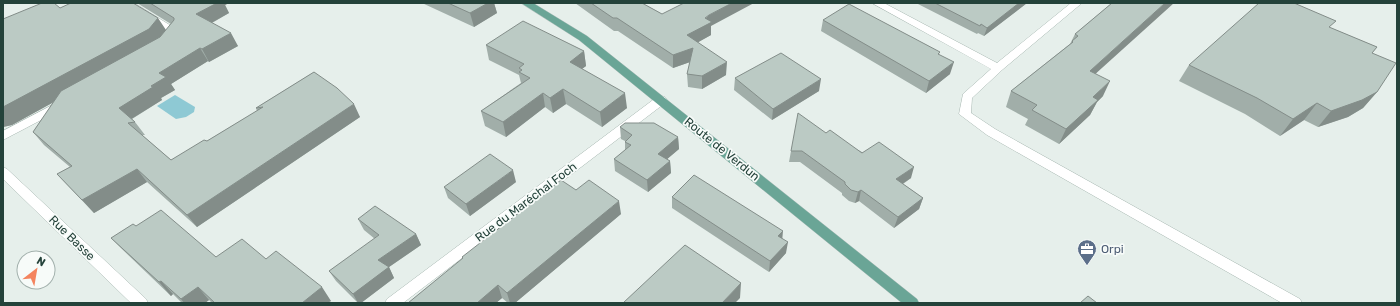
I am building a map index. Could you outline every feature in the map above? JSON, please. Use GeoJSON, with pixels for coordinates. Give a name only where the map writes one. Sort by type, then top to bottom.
{"type":"FeatureCollection","features":[{"type":"Feature","properties":{"kind":"main road","name":"Route de Verdun"},"geometry":{"type":"LineString","coordinates":[[526,3],[583,38],[912,303]]}},
{"type":"Feature","properties":{"kind":"street"},"geometry":{"type":"LineString","coordinates":[[127,3],[176,32],[164,48]]}},
{"type":"Feature","properties":{"kind":"street"},"geometry":{"type":"LineString","coordinates":[[877,3],[998,68]]}},
{"type":"Feature","properties":{"kind":"street"},"geometry":{"type":"LineString","coordinates":[[1078,3],[998,68],[967,97],[965,114],[991,132],[1295,303]]}},
{"type":"Feature","properties":{"kind":"street"},"geometry":{"type":"LineString","coordinates":[[3,136],[73,98]]}},
{"type":"Feature","properties":{"kind":"street","name":"Rue du Maréchal Foch"},"geometry":{"type":"LineString","coordinates":[[392,303],[661,100]]}},
{"type":"Feature","properties":{"kind":"street","name":"Rue Basse"},"geometry":{"type":"LineString","coordinates":[[3,172],[141,303]]}},
{"type":"Feature","properties":{"kind":"water"},"geometry":{"type":"Polygon","coordinates":[[[175,95],[195,107],[194,112],[186,117],[176,119],[157,106],[175,95]]]}},
{"type":"Feature","properties":{"kind":"building"},"geometry":{"type":"Polygon","coordinates":[[[42,3],[54,3],[60,8],[71,3],[133,3],[158,18],[149,29],[3,107],[3,19],[42,3]]]}},
{"type":"Feature","properties":{"kind":"building"},"geometry":{"type":"Polygon","coordinates":[[[150,3],[217,3],[196,14],[231,33],[202,49],[200,48],[159,73],[166,77],[119,108],[135,122],[128,123],[171,160],[204,140],[207,141],[263,107],[256,108],[314,72],[337,88],[354,104],[187,215],[137,169],[82,200],[57,174],[72,166],[33,132],[61,91],[160,37],[174,18],[150,3]]]}},
{"type":"Feature","properties":{"kind":"building"},"geometry":{"type":"Polygon","coordinates":[[[448,3],[488,3],[470,13],[448,3]]]}},
{"type":"Feature","properties":{"kind":"building"},"geometry":{"type":"Polygon","coordinates":[[[591,3],[642,3],[662,14],[684,3],[732,3],[705,18],[712,22],[687,35],[727,62],[702,76],[687,74],[693,48],[673,55],[617,18],[613,18],[591,3]]]}},
{"type":"Feature","properties":{"kind":"building"},"geometry":{"type":"Polygon","coordinates":[[[935,3],[1019,3],[987,28],[981,24],[980,26],[935,3]]]}},
{"type":"Feature","properties":{"kind":"building"},"geometry":{"type":"Polygon","coordinates":[[[1112,3],[1165,3],[1090,71],[1110,81],[1093,97],[1098,100],[1066,129],[1032,110],[1037,105],[1011,91],[1073,42],[1072,41],[1078,36],[1075,34],[1112,3]]]}},
{"type":"Feature","properties":{"kind":"building"},"geometry":{"type":"Polygon","coordinates":[[[1259,3],[1294,3],[1336,21],[1329,27],[1377,47],[1372,53],[1396,63],[1377,92],[1362,100],[1331,111],[1317,103],[1293,119],[1257,98],[1189,65],[1259,3]]]}},
{"type":"Feature","properties":{"kind":"building"},"geometry":{"type":"Polygon","coordinates":[[[849,4],[940,52],[938,54],[954,62],[929,81],[823,20],[849,4]]]}},
{"type":"Feature","properties":{"kind":"building"},"geometry":{"type":"Polygon","coordinates":[[[523,21],[584,51],[570,62],[625,93],[600,112],[563,89],[550,98],[543,93],[503,122],[481,111],[530,78],[519,72],[522,70],[519,68],[524,64],[486,45],[523,21]]]}},
{"type":"Feature","properties":{"kind":"building"},"geometry":{"type":"Polygon","coordinates":[[[781,53],[821,79],[773,109],[735,78],[781,53]]]}},
{"type":"Feature","properties":{"kind":"building"},"geometry":{"type":"Polygon","coordinates":[[[798,113],[826,133],[830,130],[862,153],[879,142],[914,167],[896,179],[923,198],[898,217],[861,190],[858,192],[851,190],[845,182],[802,151],[791,151],[798,113]]]}},
{"type":"Feature","properties":{"kind":"building"},"geometry":{"type":"Polygon","coordinates":[[[625,123],[654,123],[678,137],[658,154],[670,161],[647,180],[614,159],[631,145],[625,142],[632,135],[620,127],[625,123]]]}},
{"type":"Feature","properties":{"kind":"building"},"geometry":{"type":"Polygon","coordinates":[[[490,154],[513,170],[466,204],[444,187],[490,154]]]}},
{"type":"Feature","properties":{"kind":"building"},"geometry":{"type":"Polygon","coordinates":[[[694,175],[783,231],[778,236],[788,242],[770,261],[672,197],[694,175]]]}},
{"type":"Feature","properties":{"kind":"building"},"geometry":{"type":"Polygon","coordinates":[[[561,180],[576,190],[589,180],[619,201],[507,293],[498,285],[477,303],[408,303],[463,258],[462,257],[561,180]]]}},
{"type":"Feature","properties":{"kind":"building"},"geometry":{"type":"Polygon","coordinates":[[[375,206],[416,234],[378,260],[389,267],[353,294],[329,271],[379,235],[358,219],[375,206]]]}},
{"type":"Feature","properties":{"kind":"building"},"geometry":{"type":"Polygon","coordinates":[[[161,210],[216,257],[242,239],[266,259],[276,251],[322,287],[302,303],[215,303],[198,287],[181,299],[161,281],[159,282],[111,238],[133,224],[136,226],[161,210]]]}},
{"type":"Feature","properties":{"kind":"building"},"geometry":{"type":"Polygon","coordinates":[[[685,245],[741,283],[722,303],[623,303],[685,245]]]}},
{"type":"Feature","properties":{"kind":"building"},"geometry":{"type":"Polygon","coordinates":[[[1088,296],[1097,303],[1080,303],[1088,296]]]}},
{"type":"Feature","properties":{"kind":"place","name":"Orpi"},"geometry":{"type":"Point","coordinates":[1087,266]}}]}
